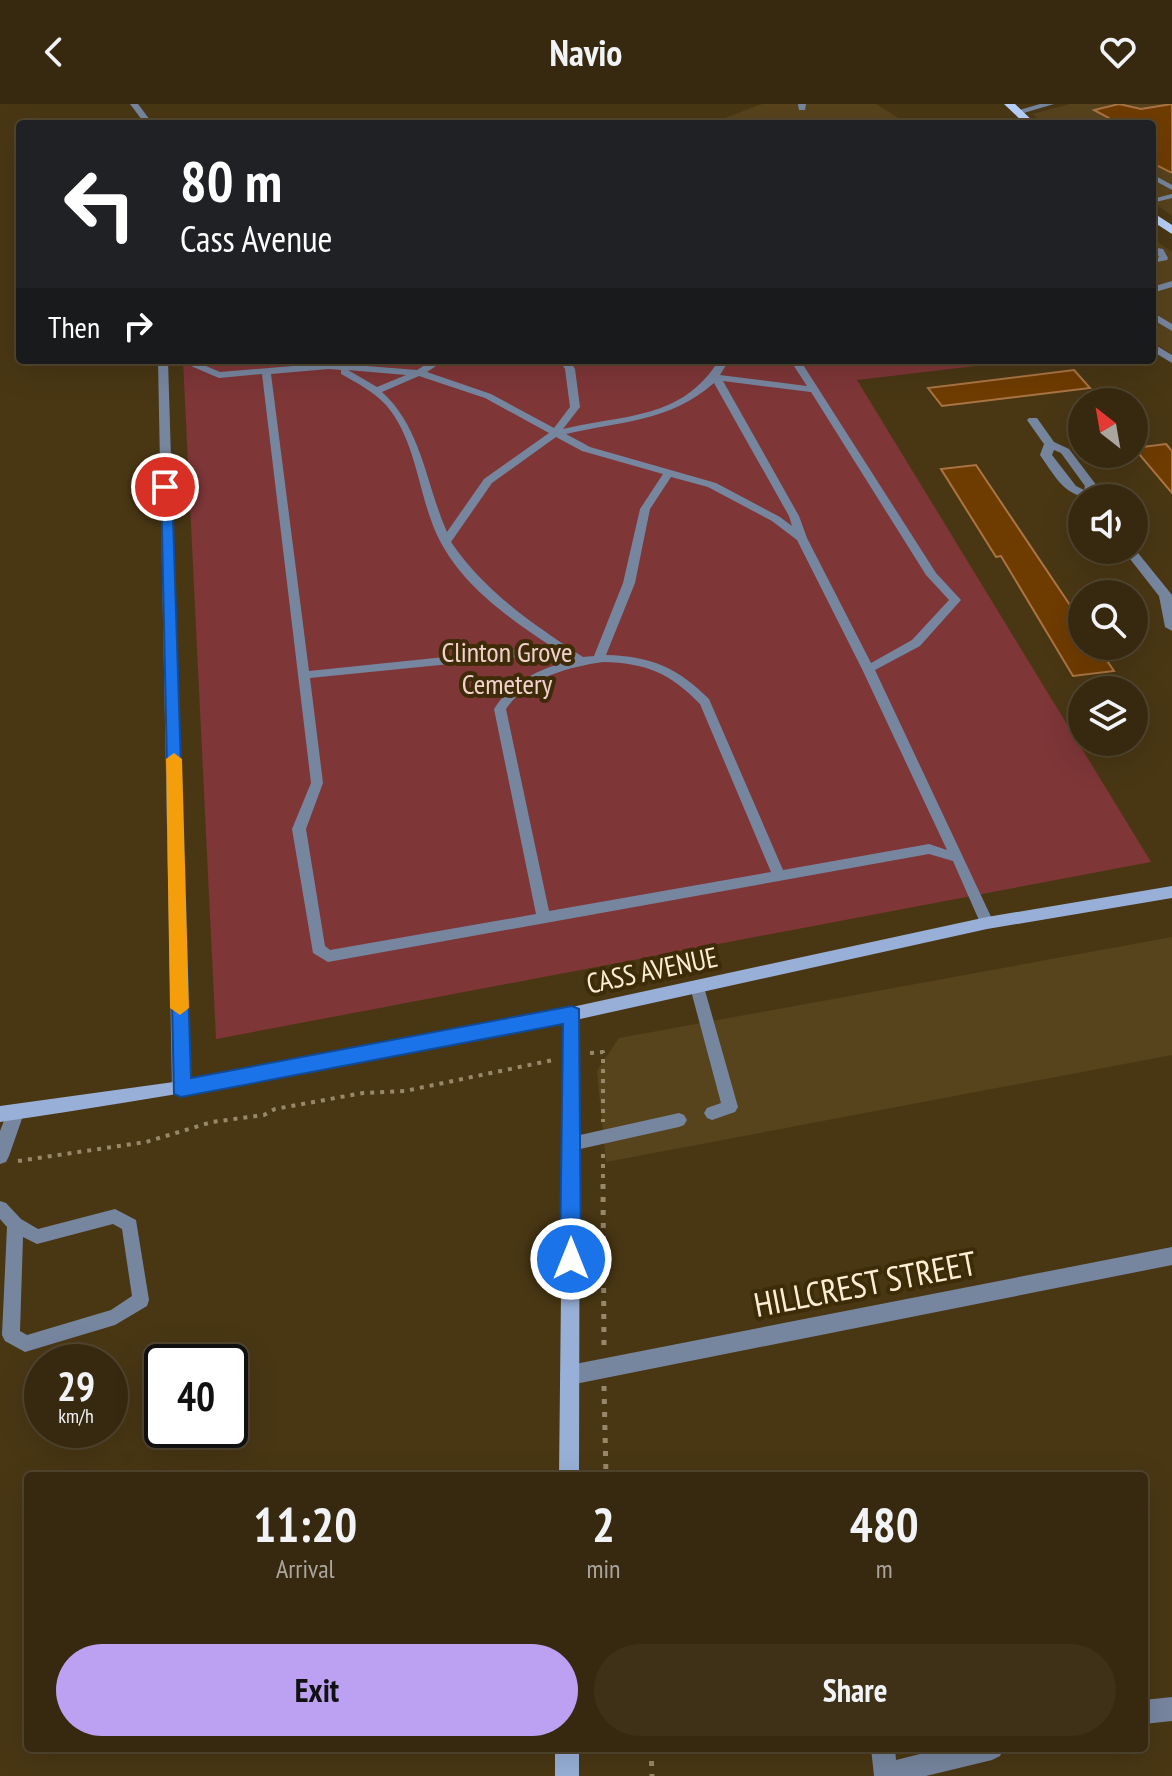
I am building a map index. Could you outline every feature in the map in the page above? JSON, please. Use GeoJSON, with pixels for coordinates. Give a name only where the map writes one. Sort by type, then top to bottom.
{"type":"FeatureCollection","features":[{"type":"Feature","properties":{"kind":"main road","name":"CASS AVENUE"},"geometry":{"type":"LineString","coordinates":[[8,1114],[181,1088],[572,1014],[987,923],[1172,892]]}},
{"type":"Feature","properties":{"kind":"main road"},"geometry":{"type":"LineString","coordinates":[[569,1472],[572,1014]]}},
{"type":"Feature","properties":{"kind":"main road"},"geometry":{"type":"LineString","coordinates":[[567,1752],[567,1776]]}},
{"type":"Feature","properties":{"kind":"street"},"geometry":{"type":"LineString","coordinates":[[1013,108],[1050,104]]}},
{"type":"Feature","properties":{"kind":"street"},"geometry":{"type":"LineString","coordinates":[[163,364],[181,1088]]}},
{"type":"Feature","properties":{"kind":"street"},"geometry":{"type":"LineString","coordinates":[[1033,420],[1050,444],[1046,455],[1068,484]]}},
{"type":"Feature","properties":{"kind":"street"},"geometry":{"type":"LineString","coordinates":[[1140,564],[1168,601],[1172,627]]}},
{"type":"Feature","properties":{"kind":"street"},"geometry":{"type":"LineString","coordinates":[[0,1156],[8,1114]]}},
{"type":"Feature","properties":{"kind":"street","name":"HILLCREST STREET"},"geometry":{"type":"LineString","coordinates":[[570,1375],[1172,1256]]}},
{"type":"Feature","properties":{"kind":"street"},"geometry":{"type":"LineString","coordinates":[[1148,1712],[1172,1709]]}},
{"type":"Feature","properties":{"kind":"street"},"geometry":{"type":"LineString","coordinates":[[883,1752],[886,1775],[976,1752]]}},
{"type":"Feature","properties":{"kind":"lane"},"geometry":{"type":"LineString","coordinates":[[1157,253],[1172,248]]}},
{"type":"Feature","properties":{"kind":"lane"},"geometry":{"type":"LineString","coordinates":[[194,364],[219,375],[329,366],[419,373],[488,396],[586,449],[712,485],[776,519],[802,538]]}},
{"type":"Feature","properties":{"kind":"lane"},"geometry":{"type":"LineString","coordinates":[[375,391],[434,364]]}},
{"type":"Feature","properties":{"kind":"lane"},"geometry":{"type":"LineString","coordinates":[[446,542],[488,481],[554,434],[575,407],[567,364]]}},
{"type":"Feature","properties":{"kind":"lane"},"geometry":{"type":"LineString","coordinates":[[554,434],[681,405],[708,387],[722,364]]}},
{"type":"Feature","properties":{"kind":"lane"},"geometry":{"type":"LineString","coordinates":[[798,364],[932,575],[955,600],[916,643],[868,669]]}},
{"type":"Feature","properties":{"kind":"lane"},"geometry":{"type":"LineString","coordinates":[[329,366],[359,378],[405,423],[415,443],[431,513],[457,561],[495,602],[579,660]]}},
{"type":"Feature","properties":{"kind":"lane"},"geometry":{"type":"LineString","coordinates":[[266,371],[317,783],[299,829],[318,949],[328,956],[929,849],[958,858]]}},
{"type":"Feature","properties":{"kind":"lane"},"geometry":{"type":"LineString","coordinates":[[716,377],[815,390]]}},
{"type":"Feature","properties":{"kind":"lane"},"geometry":{"type":"LineString","coordinates":[[716,377],[794,516],[987,923]]}},
{"type":"Feature","properties":{"kind":"lane"},"geometry":{"type":"LineString","coordinates":[[600,656],[629,583],[645,509],[669,472]]}},
{"type":"Feature","properties":{"kind":"lane"},"geometry":{"type":"LineString","coordinates":[[304,675],[562,649]]}},
{"type":"Feature","properties":{"kind":"lane"},"geometry":{"type":"LineString","coordinates":[[544,918],[500,709],[510,692],[550,670],[600,656],[636,660],[668,670],[691,684],[705,702],[779,876]]}},
{"type":"Feature","properties":{"kind":"lane"},"geometry":{"type":"LineString","coordinates":[[697,987],[730,1107],[712,1113]]}},
{"type":"Feature","properties":{"kind":"lane"},"geometry":{"type":"LineString","coordinates":[[571,1144],[679,1120]]}},
{"type":"Feature","properties":{"kind":"lane"},"geometry":{"type":"LineString","coordinates":[[0,1208],[15,1224],[37,1237],[115,1216],[130,1225],[141,1300],[115,1317],[25,1344],[11,1335],[15,1224]]}},
{"type":"Feature","properties":{"kind":"path"},"geometry":{"type":"LineString","coordinates":[[594,1052],[603,1052],[606,1472]]}},
{"type":"Feature","properties":{"kind":"path"},"geometry":{"type":"LineString","coordinates":[[21,1161],[146,1142],[230,1117],[264,1115],[275,1109],[363,1093],[405,1091],[519,1066]]}},
{"type":"Feature","properties":{"kind":"path"},"geometry":{"type":"LineString","coordinates":[[651,1752],[652,1776]]}},
{"type":"Feature","properties":{"kind":"shaded area"},"geometry":{"type":"Polygon","coordinates":[[[762,104],[876,104],[902,120],[720,120],[762,104]]]}},
{"type":"Feature","properties":{"kind":"shaded area"},"geometry":{"type":"Polygon","coordinates":[[[1070,104],[1172,104],[1172,216],[1156,204],[1156,120],[1040,120],[1032,114],[1070,104]]]}},
{"type":"Feature","properties":{"kind":"shaded area"},"geometry":{"type":"Polygon","coordinates":[[[1156,241],[1172,252],[1172,354],[1156,344],[1156,241]]]}},
{"type":"Feature","properties":{"kind":"shaded area"},"geometry":{"type":"Polygon","coordinates":[[[1172,937],[1172,1055],[606,1162],[597,1071],[619,1038],[1172,937]]]}},
{"type":"Feature","properties":{"kind":"green space","name":"Clinton Grove Cemetery"},"geometry":{"type":"Polygon","coordinates":[[[183,364],[993,364],[857,380],[1068,726],[1068,756],[1086,756],[1151,862],[216,1039],[183,364]]]}},
{"type":"Feature","properties":{"kind":"building"},"geometry":{"type":"Polygon","coordinates":[[[1119,104],[1141,109],[1172,104],[1172,173],[1156,165],[1156,120],[1109,120],[1094,110],[1119,104]]]}},
{"type":"Feature","properties":{"kind":"building"},"geometry":{"type":"Polygon","coordinates":[[[1074,370],[1090,388],[1068,388],[1068,391],[942,406],[928,388],[1074,370]]]}},
{"type":"Feature","properties":{"kind":"building"},"geometry":{"type":"Polygon","coordinates":[[[1166,444],[1172,451],[1172,493],[1148,465],[1148,446],[1166,444]]]}},
{"type":"Feature","properties":{"kind":"building"},"geometry":{"type":"Polygon","coordinates":[[[976,465],[1068,602],[1068,660],[1107,660],[1114,671],[1073,676],[1001,556],[996,557],[941,469],[976,465]]]}},
{"type":"Feature","properties":{"kind":"slow traffic"},"geometry":{"type":"LineString","coordinates":[[174,759],[180,1008]]}},
{"type":"Feature","properties":{"kind":"route"},"geometry":{"type":"LineString","coordinates":[[165,487],[181,1088],[572,1014],[571,1259]]}}]}
